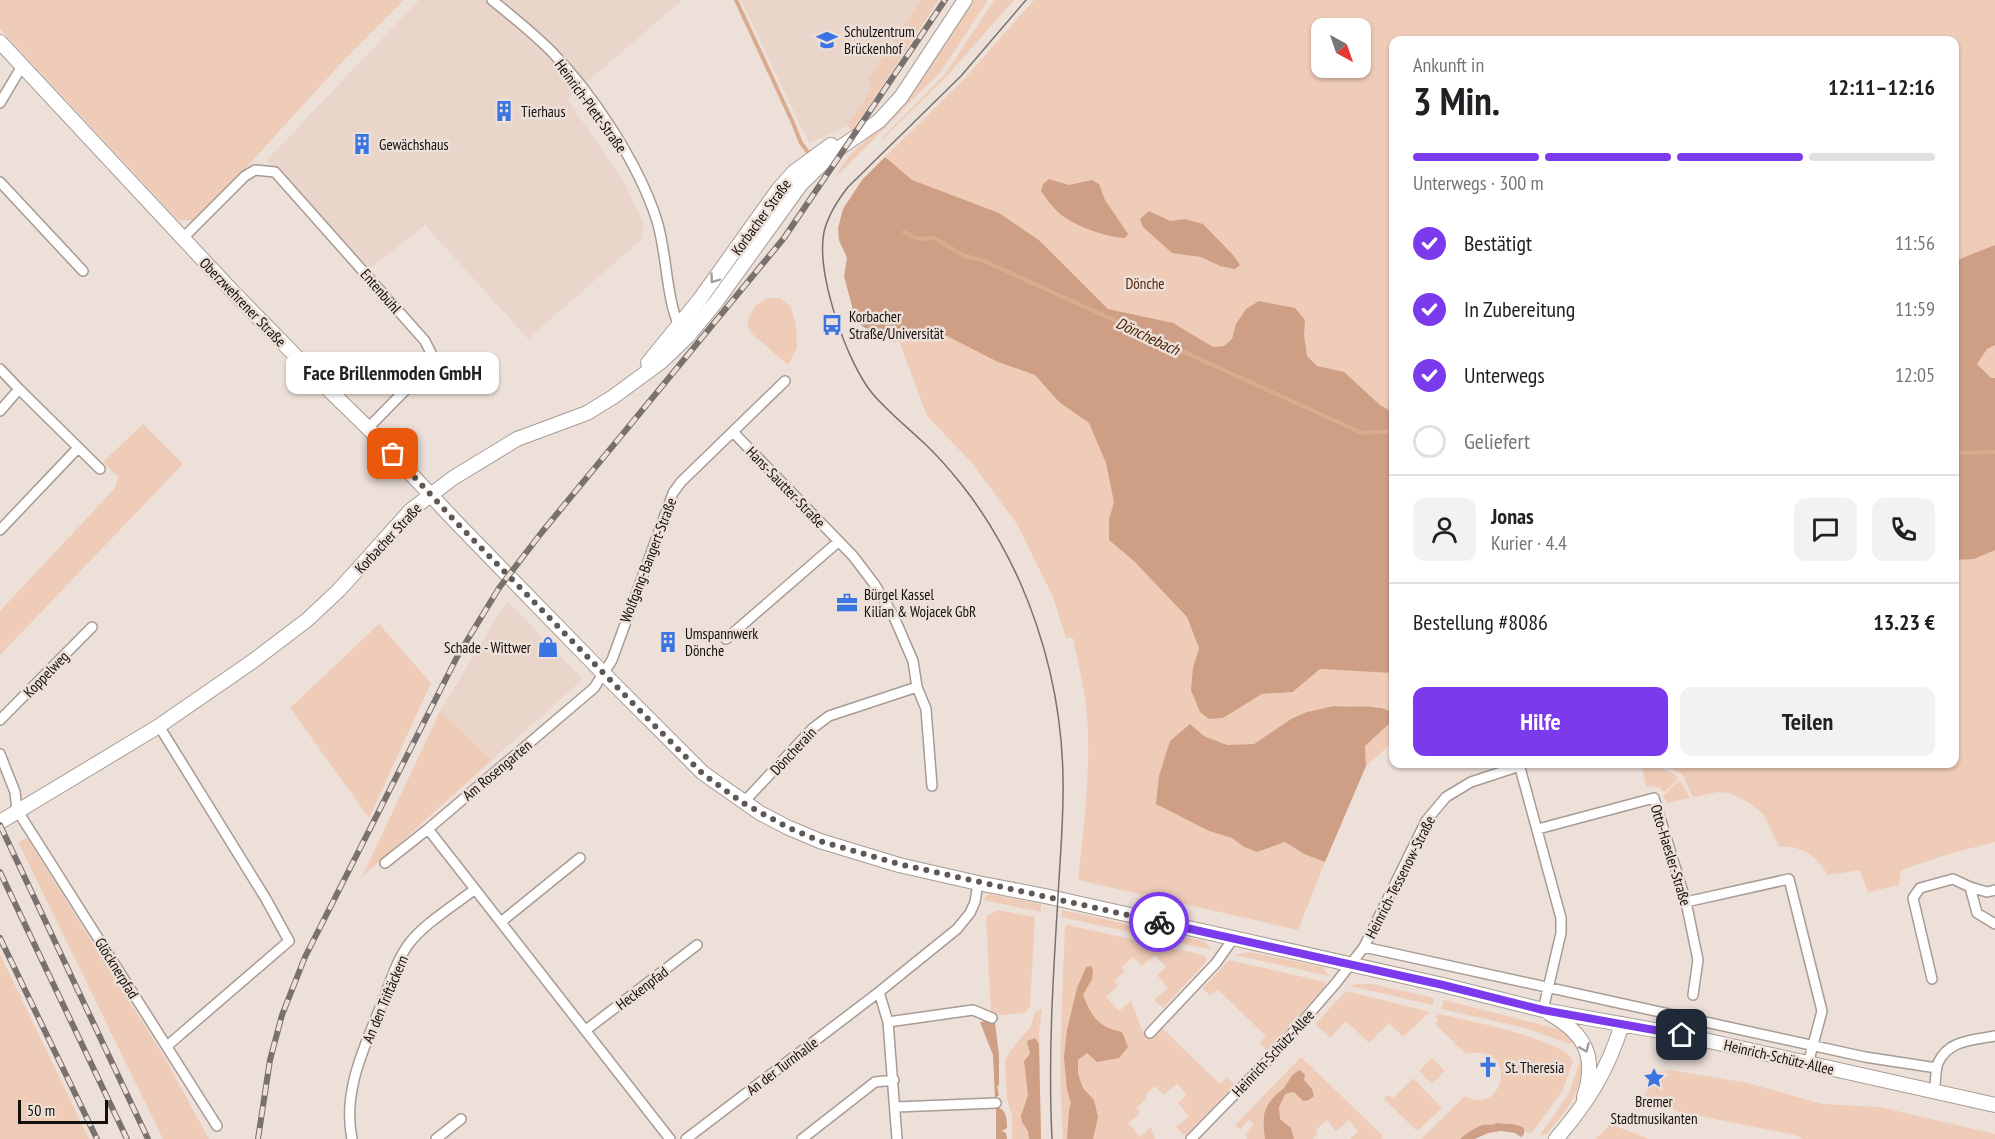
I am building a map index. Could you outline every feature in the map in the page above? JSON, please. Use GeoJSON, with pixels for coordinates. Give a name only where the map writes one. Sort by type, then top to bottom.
{"type":"FeatureCollection","features":[{"type":"Feature","properties":{"kind":"main road","name":"Korbacher Straße"},"geometry":{"type":"LineString","coordinates":[[0,822],[159,726],[212,691],[307,620],[339,591],[411,510],[484,457],[517,439],[587,412],[636,380],[683,332],[764,208],[794,172],[812,157],[859,129],[879,113],[889,111],[965,0]]}},
{"type":"Feature","properties":{"kind":"main road","name":"Oberzwehrener Straße"},"geometry":{"type":"LineString","coordinates":[[0,42],[234,293],[431,494]]}},
{"type":"Feature","properties":{"kind":"main road","name":"Heinrich-Schütz-Allee"},"geometry":{"type":"LineString","coordinates":[[431,494],[703,774],[743,803],[789,828],[820,841],[899,864],[978,883],[1452,987],[1543,1010],[1682,1035],[1995,1105]]}},
{"type":"Feature","properties":{"kind":"main road"},"geometry":{"type":"LineString","coordinates":[[1543,1010],[1566,1023],[1584,1044],[1589,1059],[1589,1075],[1580,1110]]}},
{"type":"Feature","properties":{"kind":"main road"},"geometry":{"type":"LineString","coordinates":[[1556,1139],[1580,1110],[1602,1077],[1614,1051],[1622,1024]]}},
{"type":"Feature","properties":{"kind":"street","name":"Heinrich-Plett-Straße"},"geometry":{"type":"LineString","coordinates":[[492,0],[551,52],[612,129],[638,173],[658,227],[683,332]]}},
{"type":"Feature","properties":{"kind":"street"},"geometry":{"type":"LineString","coordinates":[[0,103],[22,66]]}},
{"type":"Feature","properties":{"kind":"street","name":"Entenbühl"},"geometry":{"type":"LineString","coordinates":[[183,238],[245,176],[255,171],[275,172],[425,341],[432,355],[425,370],[368,428]]}},
{"type":"Feature","properties":{"kind":"street"},"geometry":{"type":"LineString","coordinates":[[0,182],[83,271]]}},
{"type":"Feature","properties":{"kind":"street"},"geometry":{"type":"LineString","coordinates":[[0,369],[100,470]]}},
{"type":"Feature","properties":{"kind":"street","name":"Wolfgang-Bangert-Straße"},"geometry":{"type":"LineString","coordinates":[[603,673],[612,660],[673,492],[785,381]]}},
{"type":"Feature","properties":{"kind":"street"},"geometry":{"type":"LineString","coordinates":[[0,411],[19,389]]}},
{"type":"Feature","properties":{"kind":"street","name":"Hans-Sautter-Straße"},"geometry":{"type":"LineString","coordinates":[[734,432],[853,556],[875,585],[894,617],[913,661],[917,687],[926,709],[932,786]]}},
{"type":"Feature","properties":{"kind":"street"},"geometry":{"type":"LineString","coordinates":[[0,530],[77,448]]}},
{"type":"Feature","properties":{"kind":"street","name":"Hans-Sautter-Straße"},"geometry":{"type":"LineString","coordinates":[[726,639],[838,542]]}},
{"type":"Feature","properties":{"kind":"street","name":"Koppelweg"},"geometry":{"type":"LineString","coordinates":[[0,720],[92,627]]}},
{"type":"Feature","properties":{"kind":"street","name":"Am Rosengarten"},"geometry":{"type":"LineString","coordinates":[[385,863],[594,688],[603,673]]}},
{"type":"Feature","properties":{"kind":"street","name":"Döncherain"},"geometry":{"type":"LineString","coordinates":[[743,803],[813,728],[829,716],[917,687]]}},
{"type":"Feature","properties":{"kind":"street"},"geometry":{"type":"LineString","coordinates":[[159,726],[289,940],[167,1046]]}},
{"type":"Feature","properties":{"kind":"street"},"geometry":{"type":"LineString","coordinates":[[0,754],[15,792],[17,810]]}},
{"type":"Feature","properties":{"kind":"street","name":"Heinrich-Tessenow-Straße"},"geometry":{"type":"LineString","coordinates":[[1352,965],[1364,947],[1426,821],[1446,797],[1471,782],[1511,768]]}},
{"type":"Feature","properties":{"kind":"street","name":"Heinrich-Tessenow-Straße"},"geometry":{"type":"LineString","coordinates":[[1521,768],[1561,918],[1561,933],[1543,1010]]}},
{"type":"Feature","properties":{"kind":"street","name":"Otto-Haesler-Straße"},"geometry":{"type":"LineString","coordinates":[[1538,829],[1654,798],[1686,902],[1698,960],[1693,994]]}},
{"type":"Feature","properties":{"kind":"street","name":"Glöcknerpfad"},"geometry":{"type":"LineString","coordinates":[[17,810],[217,1126]]}},
{"type":"Feature","properties":{"kind":"street"},"geometry":{"type":"LineString","coordinates":[[428,829],[670,1139]]}},
{"type":"Feature","properties":{"kind":"street"},"geometry":{"type":"LineString","coordinates":[[501,922],[580,858]]}},
{"type":"Feature","properties":{"kind":"street"},"geometry":{"type":"LineString","coordinates":[[1686,902],[1790,879],[1822,1011],[1808,1064]]}},
{"type":"Feature","properties":{"kind":"street"},"geometry":{"type":"LineString","coordinates":[[1932,980],[1913,898],[1920,888],[1953,879],[1986,892],[1995,890]]}},
{"type":"Feature","properties":{"kind":"street","name":"An der Turnhalle"},"geometry":{"type":"LineString","coordinates":[[686,1139],[879,992],[957,929],[970,913],[975,902],[978,883]]}},
{"type":"Feature","properties":{"kind":"street"},"geometry":{"type":"LineString","coordinates":[[1970,887],[1977,913],[1995,924]]}},
{"type":"Feature","properties":{"kind":"street","name":"An den Triftäckern"},"geometry":{"type":"LineString","coordinates":[[352,1139],[349,1106],[357,1066],[399,961],[409,943],[475,889]]}},
{"type":"Feature","properties":{"kind":"street"},"geometry":{"type":"LineString","coordinates":[[1150,1033],[1216,963],[1233,939]]}},
{"type":"Feature","properties":{"kind":"street","name":"Heckenpfad"},"geometry":{"type":"LineString","coordinates":[[586,1030],[697,945]]}},
{"type":"Feature","properties":{"kind":"street","name":"Heinrich-Schütz-Allee"},"geometry":{"type":"LineString","coordinates":[[1364,947],[1865,1057],[1937,1068]]}},
{"type":"Feature","properties":{"kind":"street","name":"Heinrich-Schütz-Allee"},"geometry":{"type":"LineString","coordinates":[[1191,1139],[1277,1051],[1352,965]]}},
{"type":"Feature","properties":{"kind":"street"},"geometry":{"type":"LineString","coordinates":[[879,992],[888,1022],[897,1139]]}},
{"type":"Feature","properties":{"kind":"street"},"geometry":{"type":"LineString","coordinates":[[888,1022],[973,1010],[992,1018]]}},
{"type":"Feature","properties":{"kind":"street"},"geometry":{"type":"LineString","coordinates":[[1682,1035],[1687,1018]]}},
{"type":"Feature","properties":{"kind":"street"},"geometry":{"type":"LineString","coordinates":[[1934,1092],[1937,1068],[1945,1052],[1954,1044],[1995,1036]]}},
{"type":"Feature","properties":{"kind":"street"},"geometry":{"type":"LineString","coordinates":[[802,1139],[875,1082],[894,1080]]}},
{"type":"Feature","properties":{"kind":"street"},"geometry":{"type":"LineString","coordinates":[[896,1107],[996,1103]]}},
{"type":"Feature","properties":{"kind":"street"},"geometry":{"type":"LineString","coordinates":[[436,1139],[461,1119]]}},
{"type":"Feature","properties":{"kind":"shaded area"},"geometry":{"type":"Polygon","coordinates":[[[419,0],[682,0],[567,99],[625,184],[643,222],[642,239],[528,339],[425,225],[368,270],[267,160],[419,0]]]}},
{"type":"Feature","properties":{"kind":"shaded area","name":"Schulzentrum Brückenhof"},"geometry":{"type":"Polygon","coordinates":[[[741,0],[921,0],[872,88],[847,126],[809,143],[741,0]]]}},
{"type":"Feature","properties":{"kind":"shaded area"},"geometry":{"type":"Polygon","coordinates":[[[885,157],[912,180],[999,213],[1040,241],[1108,309],[1173,323],[1213,347],[1224,346],[1232,339],[1236,324],[1246,309],[1259,301],[1295,308],[1305,320],[1304,335],[1307,356],[1317,366],[1344,372],[1389,411],[1389,673],[1320,669],[1293,692],[1262,694],[1223,718],[1209,719],[1200,712],[1191,690],[1193,668],[1199,648],[1187,617],[1134,561],[1109,540],[1109,520],[1114,502],[1106,463],[1089,423],[1059,402],[1035,375],[998,362],[943,334],[917,329],[884,340],[862,326],[854,314],[844,276],[847,258],[839,240],[838,228],[843,209],[862,180],[885,157]]]}},
{"type":"Feature","properties":{"kind":"shaded area"},"geometry":{"type":"Polygon","coordinates":[[[1049,179],[1069,185],[1092,180],[1099,184],[1105,200],[1128,234],[1125,238],[1108,236],[1065,218],[1041,191],[1043,184],[1049,179]]]}},
{"type":"Feature","properties":{"kind":"shaded area"},"geometry":{"type":"Polygon","coordinates":[[[1149,211],[1170,221],[1185,219],[1203,224],[1240,265],[1235,269],[1220,266],[1201,257],[1172,253],[1143,227],[1140,219],[1149,211]]]}},
{"type":"Feature","properties":{"kind":"shaded area"},"geometry":{"type":"Polygon","coordinates":[[[1995,245],[1995,345],[1987,349],[1977,364],[1991,378],[1995,378],[1995,550],[1974,559],[1959,560],[1959,259],[1995,245]]]}},
{"type":"Feature","properties":{"kind":"shaded area"},"geometry":{"type":"Polygon","coordinates":[[[507,601],[583,679],[492,760],[440,711],[507,601]]]}},
{"type":"Feature","properties":{"kind":"shaded area"},"geometry":{"type":"Polygon","coordinates":[[[1334,706],[1370,707],[1389,711],[1389,724],[1365,746],[1366,766],[1325,862],[1304,854],[1285,842],[1257,852],[1244,847],[1232,838],[1209,831],[1156,804],[1159,776],[1170,741],[1190,724],[1204,736],[1227,745],[1254,744],[1291,719],[1307,712],[1334,706]]]}},
{"type":"Feature","properties":{"kind":"shaded area"},"geometry":{"type":"Polygon","coordinates":[[[1091,966],[1092,979],[1083,995],[1086,1003],[1101,1024],[1122,1032],[1128,1047],[1119,1058],[1097,1062],[1087,1053],[1078,1060],[1078,1074],[1083,1088],[1094,1100],[1098,1117],[1093,1139],[1067,1139],[1071,1103],[1067,1090],[1064,1057],[1067,1030],[1077,988],[1086,967],[1091,966]]]}},
{"type":"Feature","properties":{"kind":"shaded area"},"geometry":{"type":"Polygon","coordinates":[[[991,1020],[995,1023],[999,1055],[999,1085],[997,1086],[999,1095],[995,1098],[993,1055],[980,1022],[991,1020]]]}},
{"type":"Feature","properties":{"kind":"shaded area"},"geometry":{"type":"Polygon","coordinates":[[[1035,1038],[1039,1044],[1041,1139],[1029,1139],[1021,1116],[1028,1095],[1024,1061],[1030,1054],[1027,1041],[1035,1038]]]}},
{"type":"Feature","properties":{"kind":"shaded area"},"geometry":{"type":"Polygon","coordinates":[[[1300,1070],[1305,1075],[1304,1080],[1312,1089],[1314,1096],[1303,1101],[1294,1092],[1285,1094],[1279,1107],[1280,1119],[1291,1128],[1294,1139],[1265,1139],[1264,1120],[1268,1105],[1300,1070]]]}},
{"type":"Feature","properties":{"kind":"shaded area"},"geometry":{"type":"Polygon","coordinates":[[[996,1107],[1002,1109],[1005,1114],[1007,1128],[1002,1131],[1006,1133],[1007,1139],[996,1139],[996,1107]]]}},
{"type":"Feature","properties":{"kind":"shaded area"},"geometry":{"type":"Polygon","coordinates":[[[1497,1123],[1520,1126],[1524,1128],[1524,1134],[1521,1137],[1515,1133],[1501,1131],[1488,1133],[1475,1139],[1460,1139],[1482,1125],[1497,1123]]]}},
{"type":"Feature","properties":{"kind":"green space"},"geometry":{"type":"Polygon","coordinates":[[[0,0],[404,0],[343,61],[234,181],[193,220],[178,220],[0,29],[0,0]]]}},
{"type":"Feature","properties":{"kind":"green space"},"geometry":{"type":"Polygon","coordinates":[[[921,0],[939,0],[853,130],[847,126],[872,88],[868,80],[921,0]]]}},
{"type":"Feature","properties":{"kind":"green space"},"geometry":{"type":"Polygon","coordinates":[[[970,0],[988,0],[942,70],[837,176],[846,160],[884,123],[970,0]]]}},
{"type":"Feature","properties":{"kind":"green space"},"geometry":{"type":"Polygon","coordinates":[[[994,0],[1014,0],[948,75],[882,140],[946,73],[994,0]]]}},
{"type":"Feature","properties":{"kind":"green space","name":"Dönche"},"geometry":{"type":"Polygon","coordinates":[[[1034,0],[1995,0],[1995,842],[1901,870],[1899,885],[1868,892],[1860,870],[1828,875],[1819,862],[1808,853],[1795,848],[1779,847],[1764,815],[1748,802],[1729,793],[1718,792],[1693,797],[1682,774],[1669,768],[1959,768],[1959,36],[1389,36],[1389,670],[1242,650],[1209,719],[1223,718],[1262,694],[1294,692],[1320,669],[1389,672],[1389,720],[1377,706],[1363,708],[1334,706],[1291,719],[1254,744],[1227,745],[1204,736],[1159,776],[1157,804],[1209,831],[1232,838],[1244,847],[1257,852],[1285,842],[1304,854],[1325,862],[1298,930],[1078,880],[1086,798],[1088,736],[1085,696],[1073,638],[1066,638],[1053,597],[1017,524],[971,462],[927,416],[899,341],[895,343],[884,340],[897,336],[907,177],[885,157],[965,78],[1034,0]]]}},
{"type":"Feature","properties":{"kind":"green space"},"geometry":{"type":"Polygon","coordinates":[[[767,298],[780,298],[791,307],[796,325],[797,348],[788,365],[750,332],[747,322],[755,306],[767,298]]]}},
{"type":"Feature","properties":{"kind":"green space"},"geometry":{"type":"Polygon","coordinates":[[[143,424],[183,464],[0,655],[0,611],[115,488],[118,477],[103,462],[143,424]]]}},
{"type":"Feature","properties":{"kind":"green space"},"geometry":{"type":"Polygon","coordinates":[[[379,624],[431,683],[369,818],[290,708],[379,624]]]}},
{"type":"Feature","properties":{"kind":"green space"},"geometry":{"type":"Polygon","coordinates":[[[440,711],[492,760],[362,877],[440,711]]]}},
{"type":"Feature","properties":{"kind":"green space","name":"Dönche"},"geometry":{"type":"Polygon","coordinates":[[[1389,724],[1389,746],[1366,766],[1365,746],[1389,724]]]}},
{"type":"Feature","properties":{"kind":"green space"},"geometry":{"type":"Polygon","coordinates":[[[1642,768],[1662,769],[1679,778],[1664,792],[1660,788],[1646,786],[1642,768]]]}},
{"type":"Feature","properties":{"kind":"green space"},"geometry":{"type":"Polygon","coordinates":[[[1680,780],[1690,798],[1667,803],[1663,796],[1680,780]]]}},
{"type":"Feature","properties":{"kind":"green space"},"geometry":{"type":"Polygon","coordinates":[[[27,838],[163,1055],[209,1139],[163,1139],[18,842],[27,838]]]}},
{"type":"Feature","properties":{"kind":"green space"},"geometry":{"type":"Polygon","coordinates":[[[989,894],[1041,904],[1041,912],[983,900],[989,894]]]}},
{"type":"Feature","properties":{"kind":"green space"},"geometry":{"type":"Polygon","coordinates":[[[998,910],[1035,917],[1030,1007],[1024,1013],[991,1016],[986,916],[998,910]]]}},
{"type":"Feature","properties":{"kind":"green space"},"geometry":{"type":"Polygon","coordinates":[[[1062,910],[1204,941],[1212,950],[1061,917],[1062,910]]]}},
{"type":"Feature","properties":{"kind":"green space"},"geometry":{"type":"Polygon","coordinates":[[[1067,925],[1203,955],[1206,958],[1206,962],[1163,1008],[1154,1000],[1168,988],[1157,975],[1166,967],[1155,955],[1142,966],[1133,957],[1122,967],[1125,971],[1114,981],[1118,986],[1106,997],[1119,1011],[1131,1001],[1142,1030],[1151,1039],[1162,1028],[1220,1084],[1227,1077],[1235,1085],[1185,1136],[1176,1127],[1189,1116],[1178,1103],[1187,1095],[1177,1084],[1164,1095],[1155,1086],[1136,1108],[1140,1113],[1128,1123],[1140,1137],[1151,1127],[1155,1139],[1063,1139],[1061,1033],[1065,927],[1067,925]]]}},
{"type":"Feature","properties":{"kind":"green space"},"geometry":{"type":"Polygon","coordinates":[[[1249,952],[1323,967],[1329,976],[1235,955],[1249,952]]]}},
{"type":"Feature","properties":{"kind":"green space"},"geometry":{"type":"Polygon","coordinates":[[[0,954],[89,1139],[0,1139],[0,954]]]}},
{"type":"Feature","properties":{"kind":"green space"},"geometry":{"type":"Polygon","coordinates":[[[1229,960],[1325,982],[1324,988],[1267,1051],[1260,1043],[1266,1036],[1217,989],[1210,996],[1203,988],[1229,960]]]}},
{"type":"Feature","properties":{"kind":"green space"},"geometry":{"type":"Polygon","coordinates":[[[1372,984],[1434,998],[1433,1005],[1350,986],[1372,984]]]}},
{"type":"Feature","properties":{"kind":"green space"},"geometry":{"type":"Polygon","coordinates":[[[1346,991],[1430,1012],[1403,1037],[1389,1023],[1369,1043],[1346,1021],[1330,1038],[1315,1024],[1346,991]]]}},
{"type":"Feature","properties":{"kind":"green space"},"geometry":{"type":"Polygon","coordinates":[[[1443,1000],[1554,1028],[1565,1032],[1575,1041],[1570,1044],[1525,1028],[1442,1009],[1443,1000]]]}},
{"type":"Feature","properties":{"kind":"green space"},"geometry":{"type":"Polygon","coordinates":[[[1042,1009],[1039,1033],[1041,1139],[1012,1139],[1012,1116],[1007,1099],[1005,1061],[1031,1026],[1035,1012],[1042,1009]]]}},
{"type":"Feature","properties":{"kind":"green space"},"geometry":{"type":"Polygon","coordinates":[[[1439,1014],[1533,1038],[1566,1053],[1573,1061],[1563,1090],[1532,1133],[1500,1128],[1472,1139],[1421,1139],[1465,1096],[1479,1100],[1490,1097],[1497,1089],[1501,1079],[1500,1068],[1494,1059],[1483,1053],[1466,1054],[1435,1024],[1439,1014]]]}},
{"type":"Feature","properties":{"kind":"green space"},"geometry":{"type":"Polygon","coordinates":[[[1582,1056],[1580,1079],[1573,1099],[1545,1135],[1540,1135],[1568,1095],[1582,1056]]]}},
{"type":"Feature","properties":{"kind":"green space"},"geometry":{"type":"Polygon","coordinates":[[[1301,1057],[1383,1136],[1381,1139],[1350,1139],[1358,1131],[1349,1120],[1336,1131],[1327,1120],[1316,1130],[1318,1134],[1312,1139],[1247,1139],[1245,1134],[1254,1124],[1249,1120],[1240,1130],[1235,1125],[1301,1057]]]}},
{"type":"Feature","properties":{"kind":"green space"},"geometry":{"type":"Polygon","coordinates":[[[1432,1058],[1445,1071],[1432,1084],[1419,1071],[1432,1058]]]}},
{"type":"Feature","properties":{"kind":"green space"},"geometry":{"type":"Polygon","coordinates":[[[1670,1070],[1748,1083],[1822,1104],[1880,1107],[1995,1134],[1995,1139],[1803,1139],[1795,1135],[1679,1112],[1644,1096],[1656,1073],[1670,1070]]]}},
{"type":"Feature","properties":{"kind":"green space"},"geometry":{"type":"Polygon","coordinates":[[[1413,1078],[1442,1108],[1417,1131],[1384,1099],[1388,1095],[1393,1098],[1413,1078]]]}},
{"type":"Feature","properties":{"kind":"green space"},"geometry":{"type":"Polygon","coordinates":[[[1610,1124],[1644,1137],[1648,1139],[1596,1139],[1610,1124]]]}},
{"type":"Feature","properties":{"kind":"waterway","name":"Dönchebach"},"geometry":{"type":"LineString","coordinates":[[736,0],[801,143],[808,152]]}},
{"type":"Feature","properties":{"kind":"waterway","name":"Dönchebach"},"geometry":{"type":"LineString","coordinates":[[904,232],[918,239],[934,238],[965,256],[982,260],[1362,433],[1389,431]]}},
{"type":"Feature","properties":{"kind":"waterway","name":"Dönchebach"},"geometry":{"type":"LineString","coordinates":[[1959,453],[1995,452]]}},
{"type":"Feature","properties":{"kind":"tram line"},"geometry":{"type":"LineString","coordinates":[[1026,0],[961,76],[848,187],[828,220],[824,232],[823,249],[824,270],[835,316],[862,379],[884,406],[944,463],[979,508],[1020,582],[1030,605],[1045,654],[1060,728],[1063,778],[1052,1018],[1052,1139]]}},
{"type":"Feature","properties":{"kind":"railway"},"geometry":{"type":"LineString","coordinates":[[258,1139],[270,1060],[282,1015],[305,957],[457,657],[499,588],[542,532],[784,238],[945,0]]}},
{"type":"Feature","properties":{"kind":"railway"},"geometry":{"type":"LineString","coordinates":[[0,825],[148,1139]]}},
{"type":"Feature","properties":{"kind":"railway"},"geometry":{"type":"LineString","coordinates":[[0,872],[127,1139]]}},
{"type":"Feature","properties":{"kind":"railway"},"geometry":{"type":"LineString","coordinates":[[0,938],[97,1139]]}},
{"type":"Feature","properties":{"kind":"way so far"},"geometry":{"type":"LineString","coordinates":[[393,454],[456,522],[703,774],[743,803],[789,828],[820,841],[899,864],[1159,922]]}},
{"type":"Feature","properties":{"kind":"place","name":"Schulzentrum Brückenhof"},"geometry":{"type":"Point","coordinates":[827,40]}},
{"type":"Feature","properties":{"kind":"place","name":"Tierhaus"},"geometry":{"type":"Point","coordinates":[504,111]}},
{"type":"Feature","properties":{"kind":"place","name":"Gewächshaus"},"geometry":{"type":"Point","coordinates":[362,144]}},
{"type":"Feature","properties":{"kind":"place","name":"Korbacher Straße/Universität"},"geometry":{"type":"Point","coordinates":[832,325]}},
{"type":"Feature","properties":{"kind":"place","name":"Face Brillenmoden GmbH"},"geometry":{"type":"Point","coordinates":[393,454]}},
{"type":"Feature","properties":{"kind":"place","name":"Bürgel Kassel Kilian & Wojacek GbR"},"geometry":{"type":"Point","coordinates":[847,603]}},
{"type":"Feature","properties":{"kind":"place","name":"Umspannwerk Dönche"},"geometry":{"type":"Point","coordinates":[668,642]}},
{"type":"Feature","properties":{"kind":"place","name":"Schade - Wittwer"},"geometry":{"type":"Point","coordinates":[548,647]}},
{"type":"Feature","properties":{"kind":"place","name":"St. Theresia"},"geometry":{"type":"Point","coordinates":[1488,1067]}},
{"type":"Feature","properties":{"kind":"place","name":"Bremer Stadtmusikanten"},"geometry":{"type":"Point","coordinates":[1654,1078]}},
{"type":"Feature","properties":{"kind":"route"},"geometry":{"type":"LineString","coordinates":[[1159,922],[1443,985],[1543,1010],[1682,1035]]}}]}
